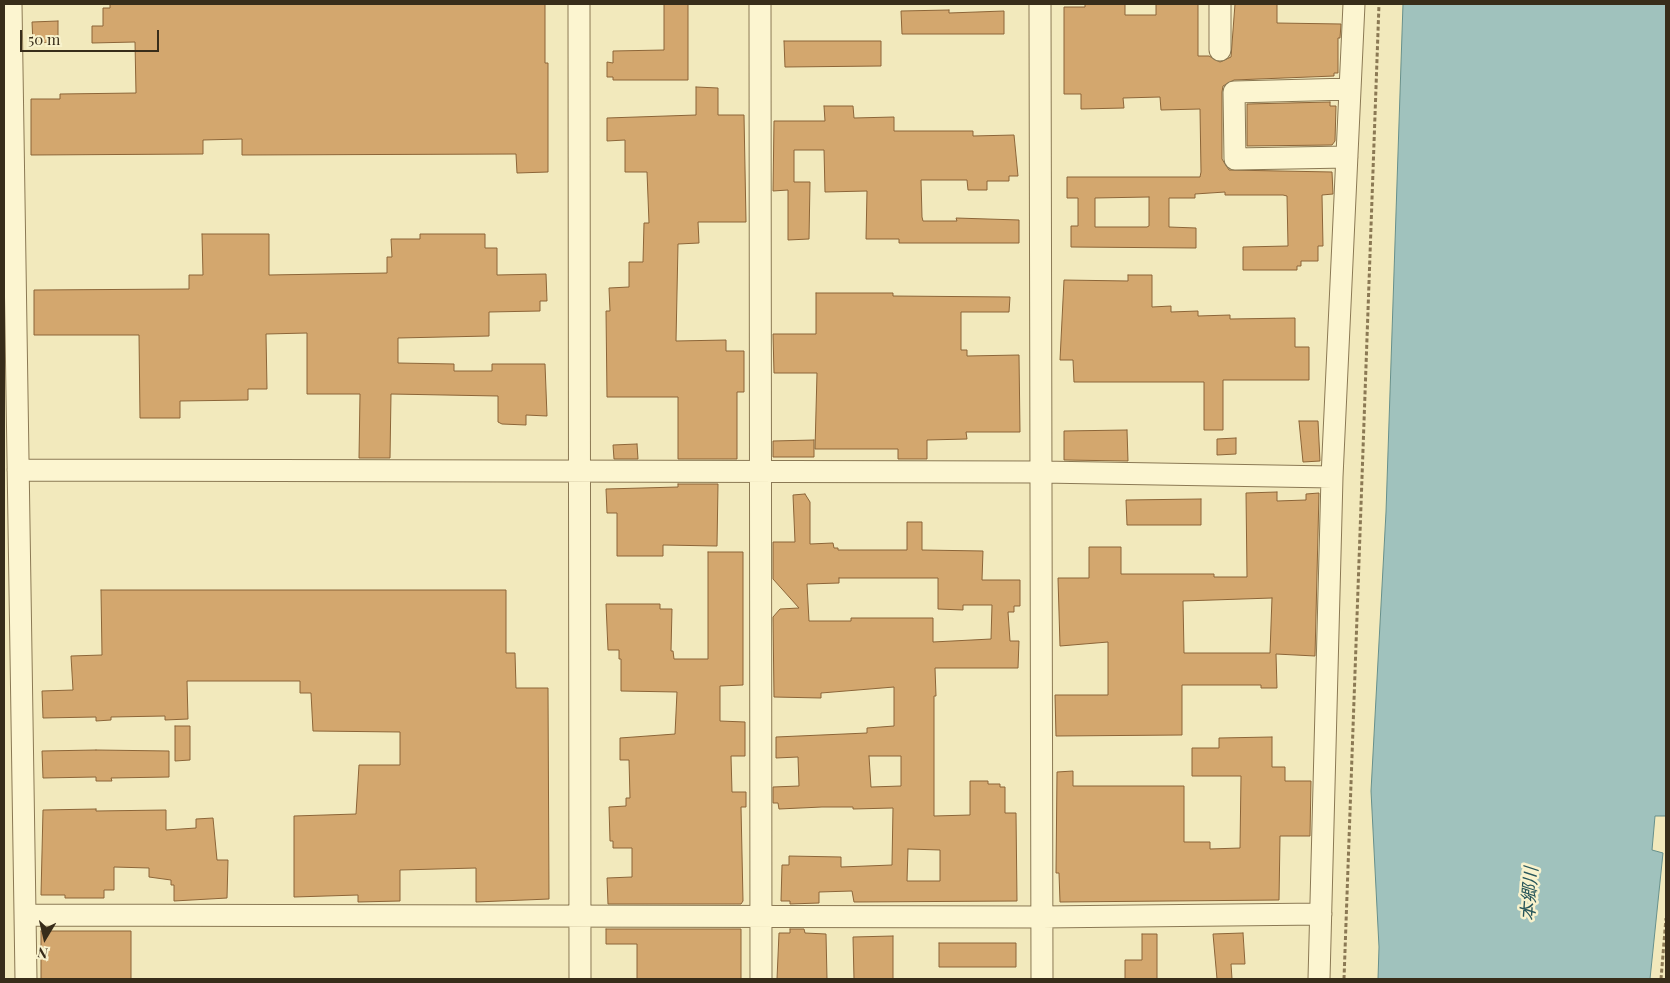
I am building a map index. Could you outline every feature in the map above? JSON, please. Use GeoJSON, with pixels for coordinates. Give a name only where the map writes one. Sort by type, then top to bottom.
{"type":"FeatureCollection","features":[{"type":"Feature","properties":{"kind":"street"},"geometry":{"type":"LineString","coordinates":[[11,4],[26,979]]}},
{"type":"Feature","properties":{"kind":"street"},"geometry":{"type":"LineString","coordinates":[[579,4],[580,979]]}},
{"type":"Feature","properties":{"kind":"street"},"geometry":{"type":"LineString","coordinates":[[760,4],[761,979]]}},
{"type":"Feature","properties":{"kind":"street"},"geometry":{"type":"LineString","coordinates":[[1040,4],[1042,979]]}},
{"type":"Feature","properties":{"kind":"street"},"geometry":{"type":"LineString","coordinates":[[1220,4],[1220,50]]}},
{"type":"Feature","properties":{"kind":"street"},"geometry":{"type":"LineString","coordinates":[[1319,979],[1332,477],[1354,4]]}},
{"type":"Feature","properties":{"kind":"street"},"geometry":{"type":"LineString","coordinates":[[1348,157],[1235,158],[1234,92],[1350,89]]}},
{"type":"Feature","properties":{"kind":"street"},"geometry":{"type":"LineString","coordinates":[[18,470],[580,473],[1042,472],[1332,477]]}},
{"type":"Feature","properties":{"kind":"street"},"geometry":{"type":"LineString","coordinates":[[25,915],[1042,917],[1321,914]]}},
{"type":"Feature","properties":{"kind":"path"},"geometry":{"type":"LineString","coordinates":[[1344,979],[1378,4]]}},
{"type":"Feature","properties":{"kind":"path"},"geometry":{"type":"LineString","coordinates":[[1661,979],[1666,918]]}},
{"type":"Feature","properties":{"kind":"water","name":"本郷川"},"geometry":{"type":"Polygon","coordinates":[[[1403,4],[1666,4],[1666,816],[1655,816],[1652,850],[1663,853],[1650,979],[1378,979],[1379,947],[1371,791],[1386,512],[1403,4]]]}},
{"type":"Feature","properties":{"kind":"building"},"geometry":{"type":"Polygon","coordinates":[[[110,4],[545,4],[545,63],[548,63],[548,172],[517,173],[516,154],[242,155],[242,139],[203,140],[203,154],[31,155],[31,99],[60,99],[60,94],[136,93],[135,42],[92,43],[92,26],[103,26],[103,8],[110,8],[110,4]]]}},
{"type":"Feature","properties":{"kind":"building"},"geometry":{"type":"Polygon","coordinates":[[[664,4],[688,4],[688,80],[613,80],[613,77],[607,77],[607,62],[613,63],[613,51],[664,50],[664,4]]]}},
{"type":"Feature","properties":{"kind":"building"},"geometry":{"type":"Polygon","coordinates":[[[1085,4],[1125,4],[1125,15],[1156,15],[1156,4],[1198,4],[1198,56],[1209,56],[1220,62],[1231,57],[1235,4],[1277,4],[1277,23],[1341,24],[1340,38],[1338,38],[1338,73],[1334,73],[1334,76],[1234,80],[1223,86],[1222,92],[1222,159],[1229,170],[1332,172],[1333,194],[1322,195],[1323,246],[1318,246],[1318,261],[1301,261],[1301,266],[1297,266],[1297,270],[1243,270],[1243,247],[1288,246],[1287,196],[1283,195],[1225,195],[1225,192],[1195,194],[1195,198],[1169,198],[1169,227],[1196,228],[1196,248],[1071,247],[1071,226],[1078,226],[1078,198],[1067,198],[1067,177],[1200,177],[1201,172],[1200,109],[1161,110],[1160,97],[1123,98],[1124,108],[1081,109],[1081,94],[1064,94],[1064,7],[1085,7],[1085,4]],[[1149,197],[1095,198],[1095,227],[1149,226],[1149,197]]]}},
{"type":"Feature","properties":{"kind":"building"},"geometry":{"type":"Polygon","coordinates":[[[949,10],[949,13],[1004,11],[1004,34],[902,34],[901,11],[949,10]]]}},
{"type":"Feature","properties":{"kind":"building"},"geometry":{"type":"Polygon","coordinates":[[[58,21],[58,42],[33,43],[32,22],[58,21]]]}},
{"type":"Feature","properties":{"kind":"building"},"geometry":{"type":"Polygon","coordinates":[[[784,41],[881,41],[881,66],[785,67],[784,41]]]}},
{"type":"Feature","properties":{"kind":"building"},"geometry":{"type":"Polygon","coordinates":[[[696,87],[718,88],[718,115],[744,115],[746,222],[698,222],[699,243],[678,244],[676,341],[726,340],[726,351],[744,351],[744,392],[737,392],[737,459],[678,459],[678,397],[607,397],[606,311],[610,311],[609,288],[629,287],[629,262],[643,262],[644,223],[649,223],[647,172],[625,172],[625,140],[607,141],[607,118],[696,115],[696,87]]]}},
{"type":"Feature","properties":{"kind":"building"},"geometry":{"type":"Polygon","coordinates":[[[1330,102],[1330,106],[1336,106],[1335,141],[1332,145],[1247,146],[1247,104],[1330,102]]]}},
{"type":"Feature","properties":{"kind":"building"},"geometry":{"type":"Polygon","coordinates":[[[824,106],[853,106],[854,118],[894,117],[894,131],[973,131],[973,136],[1014,135],[1018,176],[1009,176],[1009,181],[987,181],[987,190],[968,190],[967,180],[921,180],[922,217],[923,221],[957,221],[956,218],[1019,220],[1019,243],[899,243],[899,239],[866,239],[867,191],[825,192],[824,150],[794,150],[794,182],[810,182],[809,239],[788,240],[788,190],[773,191],[774,121],[825,121],[824,106]]]}},
{"type":"Feature","properties":{"kind":"building"},"geometry":{"type":"Polygon","coordinates":[[[202,234],[269,234],[269,275],[387,273],[387,257],[392,257],[391,239],[420,239],[420,234],[485,234],[485,248],[497,248],[497,275],[546,274],[547,301],[540,301],[540,311],[489,312],[489,336],[398,338],[398,363],[454,364],[454,371],[492,371],[492,364],[545,364],[547,416],[526,415],[526,425],[502,424],[498,422],[498,396],[391,394],[390,458],[359,458],[360,394],[307,394],[307,333],[266,334],[267,389],[248,389],[248,400],[180,401],[180,418],[140,418],[139,335],[34,335],[34,290],[189,289],[189,275],[203,275],[202,234]]]}},
{"type":"Feature","properties":{"kind":"building"},"geometry":{"type":"Polygon","coordinates":[[[1128,275],[1152,275],[1152,307],[1171,306],[1171,312],[1198,311],[1198,316],[1230,315],[1230,319],[1295,318],[1295,347],[1309,347],[1309,380],[1223,380],[1223,430],[1204,430],[1204,382],[1074,382],[1073,360],[1060,360],[1064,280],[1128,281],[1128,275]]]}},
{"type":"Feature","properties":{"kind":"building"},"geometry":{"type":"Polygon","coordinates":[[[816,293],[893,293],[893,296],[1010,297],[1009,312],[961,312],[961,350],[967,350],[967,356],[1019,355],[1020,432],[966,432],[967,439],[927,440],[927,459],[898,459],[898,449],[815,449],[817,373],[774,373],[773,334],[816,334],[816,293]]]}},
{"type":"Feature","properties":{"kind":"building"},"geometry":{"type":"Polygon","coordinates":[[[1299,421],[1318,421],[1320,461],[1303,462],[1299,421]]]}},
{"type":"Feature","properties":{"kind":"building"},"geometry":{"type":"Polygon","coordinates":[[[1127,430],[1128,461],[1064,460],[1064,431],[1127,430]]]}},
{"type":"Feature","properties":{"kind":"building"},"geometry":{"type":"Polygon","coordinates":[[[1236,438],[1236,454],[1217,455],[1217,439],[1236,438]]]}},
{"type":"Feature","properties":{"kind":"building"},"geometry":{"type":"Polygon","coordinates":[[[814,440],[814,457],[773,457],[773,441],[814,440]]]}},
{"type":"Feature","properties":{"kind":"building"},"geometry":{"type":"Polygon","coordinates":[[[637,444],[638,459],[614,459],[613,445],[637,444]]]}},
{"type":"Feature","properties":{"kind":"building"},"geometry":{"type":"Polygon","coordinates":[[[678,484],[718,484],[717,546],[663,545],[663,556],[617,556],[617,513],[607,513],[606,489],[678,487],[678,484]]]}},
{"type":"Feature","properties":{"kind":"building"},"geometry":{"type":"Polygon","coordinates":[[[1277,492],[1277,501],[1306,500],[1306,494],[1319,493],[1315,656],[1276,654],[1277,688],[1261,688],[1261,685],[1182,685],[1182,735],[1056,736],[1055,695],[1108,695],[1108,642],[1060,646],[1058,578],[1089,578],[1089,547],[1121,547],[1121,574],[1214,574],[1214,577],[1247,577],[1246,493],[1277,492]],[[1272,598],[1183,601],[1184,653],[1270,653],[1272,598]]]}},
{"type":"Feature","properties":{"kind":"building"},"geometry":{"type":"Polygon","coordinates":[[[805,494],[810,502],[810,544],[833,543],[834,548],[838,548],[838,550],[907,550],[907,522],[922,522],[922,550],[983,551],[982,580],[1020,580],[1020,606],[1014,606],[1014,612],[1008,612],[1010,641],[1019,641],[1018,668],[935,668],[936,696],[934,696],[934,816],[970,815],[970,781],[988,781],[988,784],[1000,784],[1000,787],[1005,787],[1005,813],[1016,813],[1017,901],[854,902],[852,891],[819,892],[819,903],[790,904],[790,901],[781,901],[782,865],[789,865],[789,856],[841,857],[841,867],[892,865],[893,808],[853,809],[853,807],[822,807],[779,809],[778,803],[773,803],[773,787],[799,786],[798,757],[776,758],[776,737],[867,733],[867,728],[894,726],[894,687],[821,693],[821,698],[774,697],[773,617],[780,609],[799,608],[773,579],[773,542],[795,542],[793,495],[805,494]],[[839,578],[839,583],[807,584],[809,621],[851,621],[851,618],[933,618],[933,642],[991,639],[992,605],[963,605],[963,610],[938,609],[938,578],[839,578]],[[869,756],[871,787],[901,786],[901,756],[869,756]],[[908,849],[907,881],[940,881],[940,850],[908,849]]]}},
{"type":"Feature","properties":{"kind":"building"},"geometry":{"type":"Polygon","coordinates":[[[1201,499],[1201,525],[1127,525],[1126,500],[1201,499]]]}},
{"type":"Feature","properties":{"kind":"building"},"geometry":{"type":"Polygon","coordinates":[[[708,552],[743,552],[743,685],[720,686],[720,721],[745,722],[745,756],[731,756],[732,792],[746,792],[746,807],[741,807],[743,901],[741,904],[608,904],[607,878],[632,877],[632,848],[613,848],[613,841],[610,841],[609,807],[626,806],[626,798],[630,798],[629,760],[620,760],[620,738],[675,734],[677,692],[621,691],[621,659],[619,659],[619,650],[608,650],[606,604],[660,604],[660,609],[672,609],[671,651],[673,651],[674,659],[708,659],[708,552]]]}},
{"type":"Feature","properties":{"kind":"building"},"geometry":{"type":"Polygon","coordinates":[[[101,590],[506,590],[506,653],[515,653],[516,688],[548,688],[549,899],[476,902],[476,868],[400,870],[400,901],[358,902],[358,895],[294,897],[294,816],[356,814],[359,765],[400,765],[400,732],[313,731],[311,693],[300,693],[300,681],[187,681],[188,719],[165,720],[165,716],[111,717],[111,720],[96,721],[96,717],[43,718],[42,691],[73,690],[71,656],[102,655],[101,590]]]}},
{"type":"Feature","properties":{"kind":"building"},"geometry":{"type":"Polygon","coordinates":[[[175,726],[190,726],[190,760],[175,761],[175,726]]]}},
{"type":"Feature","properties":{"kind":"building"},"geometry":{"type":"Polygon","coordinates":[[[1272,737],[1272,767],[1285,767],[1285,781],[1311,781],[1310,836],[1280,836],[1279,900],[1060,902],[1059,873],[1056,873],[1057,772],[1073,771],[1073,786],[1184,786],[1184,842],[1210,842],[1210,849],[1240,848],[1241,776],[1192,776],[1192,748],[1219,748],[1219,738],[1272,737]]]}},
{"type":"Feature","properties":{"kind":"building"},"geometry":{"type":"Polygon","coordinates":[[[42,751],[169,751],[169,777],[111,778],[112,781],[96,781],[96,777],[43,778],[42,751]]]}},
{"type":"Feature","properties":{"kind":"building"},"geometry":{"type":"Polygon","coordinates":[[[96,809],[96,811],[166,810],[166,830],[196,828],[196,819],[213,818],[217,860],[228,860],[227,898],[174,901],[174,885],[171,885],[171,880],[149,877],[149,868],[114,867],[114,890],[104,890],[104,898],[65,898],[65,895],[41,895],[43,810],[96,809]]]}},
{"type":"Feature","properties":{"kind":"building"},"geometry":{"type":"Polygon","coordinates":[[[606,929],[741,929],[741,979],[637,979],[637,944],[606,944],[606,929]]]}},
{"type":"Feature","properties":{"kind":"building"},"geometry":{"type":"Polygon","coordinates":[[[790,929],[804,929],[805,933],[826,934],[827,979],[777,979],[779,933],[790,933],[790,929]]]}},
{"type":"Feature","properties":{"kind":"building"},"geometry":{"type":"Polygon","coordinates":[[[41,931],[131,931],[131,979],[41,979],[41,931]]]}},
{"type":"Feature","properties":{"kind":"building"},"geometry":{"type":"Polygon","coordinates":[[[1243,933],[1245,964],[1231,964],[1232,979],[1217,979],[1213,934],[1243,933]]]}},
{"type":"Feature","properties":{"kind":"building"},"geometry":{"type":"Polygon","coordinates":[[[1142,934],[1157,934],[1157,979],[1125,979],[1125,960],[1142,960],[1142,934]]]}},
{"type":"Feature","properties":{"kind":"building"},"geometry":{"type":"Polygon","coordinates":[[[893,936],[893,979],[854,979],[853,937],[893,936]]]}},
{"type":"Feature","properties":{"kind":"building"},"geometry":{"type":"Polygon","coordinates":[[[939,943],[1016,943],[1016,967],[939,967],[939,943]]]}}]}
